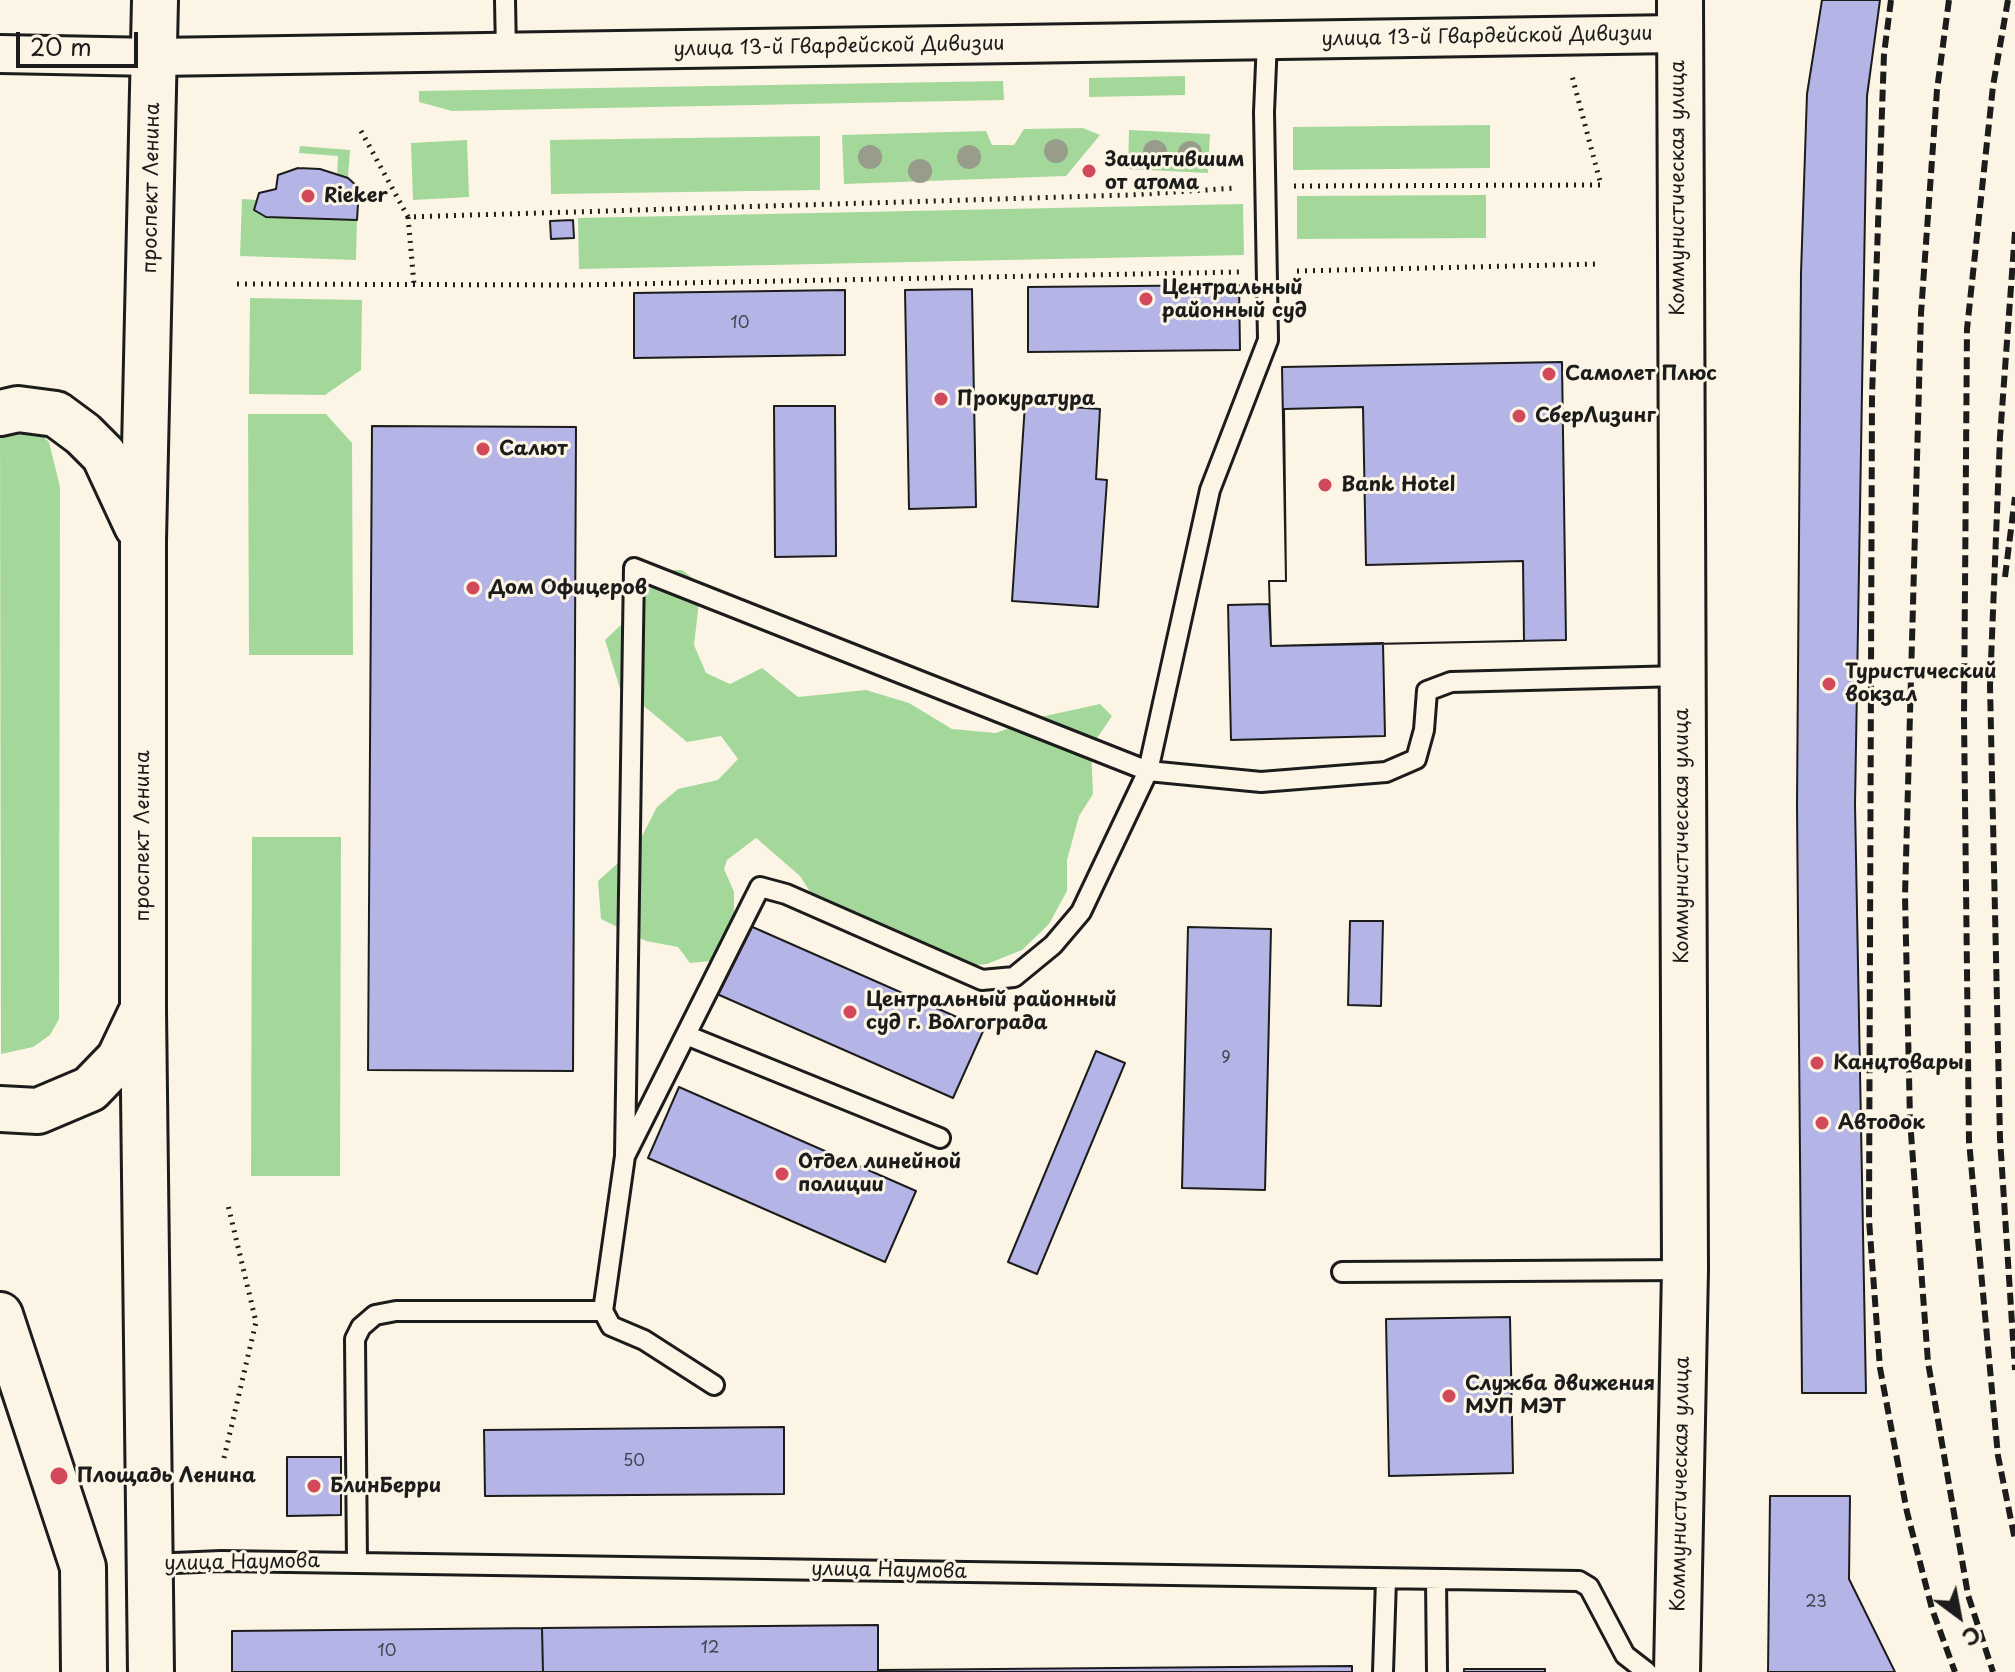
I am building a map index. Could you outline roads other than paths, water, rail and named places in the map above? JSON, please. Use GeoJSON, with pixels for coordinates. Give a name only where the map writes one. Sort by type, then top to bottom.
{"type":"FeatureCollection","features":[{"type":"Feature","properties":{"kind":"main road","name":"проспект Ленина"},"geometry":{"type":"LineString","coordinates":[[151,1672],[143,1010],[143,540],[155,0]]}},
{"type":"Feature","properties":{"kind":"main road","name":"Коммунистическая улица"},"geometry":{"type":"LineString","coordinates":[[1677,1672],[1685,1270],[1678,17]]}},
{"type":"Feature","properties":{"kind":"main road"},"geometry":{"type":"LineString","coordinates":[[0,413],[18,409],[56,414],[83,434],[104,455],[143,540]]}},
{"type":"Feature","properties":{"kind":"main road"},"geometry":{"type":"LineString","coordinates":[[0,1109],[38,1111],[90,1089],[119,1059],[143,1010]]}},
{"type":"Feature","properties":{"kind":"main road"},"geometry":{"type":"LineString","coordinates":[[0,1315],[83,1567],[84,1672]]}},
{"type":"Feature","properties":{"kind":"main road","name":"улица Наумова"},"geometry":{"type":"LineString","coordinates":[[83,1567],[151,1564]]}},
{"type":"Feature","properties":{"kind":"street","name":"улица 13-й Гвардейской Дивизии"},"geometry":{"type":"LineString","coordinates":[[0,54],[155,57],[1267,40],[1678,17]]}},
{"type":"Feature","properties":{"kind":"lane"},"geometry":{"type":"LineString","coordinates":[[505,0],[506,52]]}},
{"type":"Feature","properties":{"kind":"lane"},"geometry":{"type":"LineString","coordinates":[[625,1156],[760,887],[786,894],[982,980],[1014,977],[1053,945],[1081,912],[1148,771],[1210,490],[1268,340],[1268,186],[1264,112],[1267,40]]}},
{"type":"Feature","properties":{"kind":"lane"},"geometry":{"type":"LineString","coordinates":[[714,1385],[644,1340],[611,1326],[603,1311],[625,1156],[634,568],[1148,771],[1261,782],[1386,772],[1416,759],[1424,730],[1427,691],[1451,682],[1681,676]]}},
{"type":"Feature","properties":{"kind":"lane"},"geometry":{"type":"LineString","coordinates":[[686,1035],[940,1138]]}},
{"type":"Feature","properties":{"kind":"lane"},"geometry":{"type":"LineString","coordinates":[[1342,1272],[1685,1270]]}},
{"type":"Feature","properties":{"kind":"lane"},"geometry":{"type":"LineString","coordinates":[[357,1563],[355,1339],[361,1327],[375,1315],[396,1311],[603,1311]]}},
{"type":"Feature","properties":{"kind":"lane","name":"улица Наумова"},"geometry":{"type":"LineString","coordinates":[[151,1564],[221,1561],[1579,1581],[1589,1587],[1625,1655],[1647,1672]]}},
{"type":"Feature","properties":{"kind":"lane"},"geometry":{"type":"LineString","coordinates":[[1383,1672],[1386,1579]]}},
{"type":"Feature","properties":{"kind":"lane"},"geometry":{"type":"LineString","coordinates":[[1436,1579],[1437,1672]]}},
{"type":"Feature","properties":{"kind":"railway"},"geometry":{"type":"LineString","coordinates":[[1891,0],[1884,54],[1872,396],[1869,1220],[1880,1368],[1907,1512],[1932,1609],[1955,1672]]}},
{"type":"Feature","properties":{"kind":"railway"},"geometry":{"type":"LineString","coordinates":[[1949,0],[1937,90],[1921,313],[1905,896],[1910,1120],[1928,1362],[1968,1595],[1993,1672]]}},
{"type":"Feature","properties":{"kind":"railway"},"geometry":{"type":"LineString","coordinates":[[2008,0],[1993,86],[1967,329],[1964,717],[1969,1141],[1998,1456],[2015,1540]]}},
{"type":"Feature","properties":{"kind":"railway"},"geometry":{"type":"LineString","coordinates":[[2015,232],[2000,437],[1990,686],[2000,1138],[2015,1370]]}},
{"type":"Feature","properties":{"kind":"railway"},"geometry":{"type":"LineString","coordinates":[[2005,577],[2015,497]]}},
{"type":"Feature","properties":{"kind":"place","name":"Защитившим от атома"},"geometry":{"type":"Point","coordinates":[1089,171]}},
{"type":"Feature","properties":{"kind":"place","name":"Rieker"},"geometry":{"type":"Point","coordinates":[308,196]}},
{"type":"Feature","properties":{"kind":"place","name":"Центральный районный суд"},"geometry":{"type":"Point","coordinates":[1146,299]}},
{"type":"Feature","properties":{"kind":"place","name":"Самолет Плюс"},"geometry":{"type":"Point","coordinates":[1549,374]}},
{"type":"Feature","properties":{"kind":"place","name":"Прокуратура"},"geometry":{"type":"Point","coordinates":[941,399]}},
{"type":"Feature","properties":{"kind":"place","name":"СберЛизинг"},"geometry":{"type":"Point","coordinates":[1519,416]}},
{"type":"Feature","properties":{"kind":"place","name":"Салют"},"geometry":{"type":"Point","coordinates":[483,449]}},
{"type":"Feature","properties":{"kind":"place","name":"Bank Hotel"},"geometry":{"type":"Point","coordinates":[1325,485]}},
{"type":"Feature","properties":{"kind":"place","name":"Дом Офицеров"},"geometry":{"type":"Point","coordinates":[473,588]}},
{"type":"Feature","properties":{"kind":"place","name":"Туристический вокзал"},"geometry":{"type":"Point","coordinates":[1829,684]}},
{"type":"Feature","properties":{"kind":"place","name":"Центральный районный суд г. Волгограда"},"geometry":{"type":"Point","coordinates":[850,1012]}},
{"type":"Feature","properties":{"kind":"place","name":"Канцтовары"},"geometry":{"type":"Point","coordinates":[1817,1063]}},
{"type":"Feature","properties":{"kind":"place","name":"Автодок"},"geometry":{"type":"Point","coordinates":[1822,1123]}},
{"type":"Feature","properties":{"kind":"place","name":"Отдел линейной полиции"},"geometry":{"type":"Point","coordinates":[782,1174]}},
{"type":"Feature","properties":{"kind":"place","name":"Служба движения МУП МЭТ"},"geometry":{"type":"Point","coordinates":[1449,1396]}},
{"type":"Feature","properties":{"kind":"place","name":"Площадь Ленина"},"geometry":{"type":"Point","coordinates":[59,1476]}},
{"type":"Feature","properties":{"kind":"place","name":"БлинБерри"},"geometry":{"type":"Point","coordinates":[314,1486]}}]}
